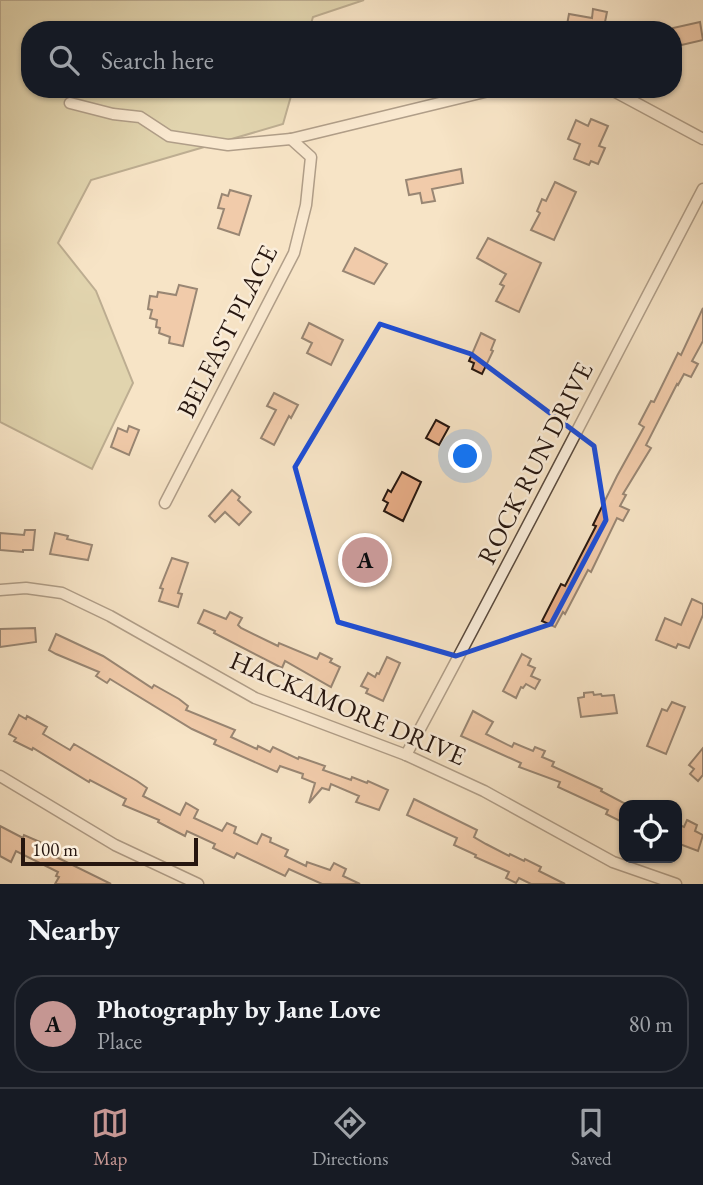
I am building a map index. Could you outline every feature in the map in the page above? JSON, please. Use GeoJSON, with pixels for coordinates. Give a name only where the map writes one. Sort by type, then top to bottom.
{"type":"FeatureCollection","features":[{"type":"Feature","properties":{"kind":"street"},"geometry":{"type":"LineString","coordinates":[[70,103],[113,114],[140,117],[169,136],[228,145],[291,139],[460,98]]}},
{"type":"Feature","properties":{"kind":"street"},"geometry":{"type":"LineString","coordinates":[[627,98],[703,139]]}},
{"type":"Feature","properties":{"kind":"street","name":"BELFAST PLACE"},"geometry":{"type":"LineString","coordinates":[[165,503],[294,253],[306,205],[311,157],[291,139]]}},
{"type":"Feature","properties":{"kind":"street","name":"ROCK RUN DRIVE"},"geometry":{"type":"LineString","coordinates":[[406,755],[529,527],[563,456],[703,190]]}},
{"type":"Feature","properties":{"kind":"street","name":"HACKAMORE DRIVE"},"geometry":{"type":"LineString","coordinates":[[0,590],[26,588],[62,593],[110,616],[254,698],[406,755],[484,791],[612,862],[676,884]]}},
{"type":"Feature","properties":{"kind":"street"},"geometry":{"type":"LineString","coordinates":[[0,776],[115,845],[198,884]]}},
{"type":"Feature","properties":{"kind":"highlighted area"},"geometry":{"type":"Polygon","coordinates":[[[380,324],[471,354],[594,446],[606,520],[551,624],[456,656],[338,622],[295,467],[380,324]]]}},
{"type":"Feature","properties":{"kind":"shaded area"},"geometry":{"type":"Polygon","coordinates":[[[0,0],[364,0],[313,17],[312,21],[21,21],[21,98],[290,98],[283,124],[91,180],[58,243],[96,291],[133,383],[92,469],[0,422],[0,0]]]}},
{"type":"Feature","properties":{"kind":"building"},"geometry":{"type":"Polygon","coordinates":[[[593,9],[607,12],[605,21],[568,21],[569,14],[592,18],[593,9]]]}},
{"type":"Feature","properties":{"kind":"building"},"geometry":{"type":"Polygon","coordinates":[[[700,22],[703,40],[682,45],[682,26],[700,22]]]}},
{"type":"Feature","properties":{"kind":"building"},"geometry":{"type":"Polygon","coordinates":[[[591,119],[608,126],[599,146],[605,148],[598,164],[591,161],[589,165],[574,159],[580,144],[568,139],[576,120],[588,126],[591,119]]]}},
{"type":"Feature","properties":{"kind":"building"},"geometry":{"type":"Polygon","coordinates":[[[461,169],[463,183],[432,189],[435,201],[422,203],[420,193],[409,195],[406,180],[461,169]]]}},
{"type":"Feature","properties":{"kind":"building"},"geometry":{"type":"Polygon","coordinates":[[[555,182],[576,192],[554,240],[531,230],[540,213],[537,211],[542,199],[546,201],[555,182]]]}},
{"type":"Feature","properties":{"kind":"building"},"geometry":{"type":"Polygon","coordinates":[[[230,190],[251,196],[239,235],[218,228],[224,209],[218,208],[222,194],[228,196],[230,190]]]}},
{"type":"Feature","properties":{"kind":"building"},"geometry":{"type":"Polygon","coordinates":[[[488,238],[541,263],[519,312],[496,301],[504,286],[500,284],[506,274],[477,258],[488,238]]]}},
{"type":"Feature","properties":{"kind":"building"},"geometry":{"type":"Polygon","coordinates":[[[355,248],[387,264],[374,284],[343,271],[355,248]]]}},
{"type":"Feature","properties":{"kind":"building"},"geometry":{"type":"Polygon","coordinates":[[[179,285],[197,289],[183,346],[169,343],[170,337],[159,333],[157,320],[150,318],[152,310],[148,309],[150,296],[157,297],[158,292],[176,295],[179,285]]]}},
{"type":"Feature","properties":{"kind":"building"},"geometry":{"type":"Polygon","coordinates":[[[703,308],[703,341],[692,361],[698,364],[691,377],[684,374],[677,384],[646,445],[651,448],[623,494],[626,495],[620,506],[629,510],[623,521],[617,518],[591,572],[588,570],[565,614],[563,612],[555,627],[542,621],[561,584],[565,586],[596,526],[593,525],[644,427],[639,424],[651,401],[654,402],[678,353],[681,355],[703,308]]]}},
{"type":"Feature","properties":{"kind":"building"},"geometry":{"type":"Polygon","coordinates":[[[309,323],[343,340],[331,365],[307,353],[312,343],[302,338],[309,323]]]}},
{"type":"Feature","properties":{"kind":"building"},"geometry":{"type":"Polygon","coordinates":[[[481,333],[495,340],[482,374],[472,369],[474,363],[469,361],[481,333]]]}},
{"type":"Feature","properties":{"kind":"building"},"geometry":{"type":"Polygon","coordinates":[[[274,393],[298,405],[274,445],[261,438],[276,410],[267,406],[274,393]]]}},
{"type":"Feature","properties":{"kind":"building"},"geometry":{"type":"Polygon","coordinates":[[[436,420],[449,427],[439,445],[426,438],[436,420]]]}},
{"type":"Feature","properties":{"kind":"building"},"geometry":{"type":"Polygon","coordinates":[[[129,426],[139,430],[129,455],[111,447],[118,428],[127,432],[129,426]]]}},
{"type":"Feature","properties":{"kind":"building"},"geometry":{"type":"Polygon","coordinates":[[[402,472],[421,482],[403,521],[384,511],[388,503],[383,500],[388,490],[391,492],[402,472]]]}},
{"type":"Feature","properties":{"kind":"building"},"geometry":{"type":"Polygon","coordinates":[[[232,490],[251,512],[239,525],[225,512],[215,522],[209,516],[232,490]]]}},
{"type":"Feature","properties":{"kind":"building"},"geometry":{"type":"Polygon","coordinates":[[[25,530],[35,530],[33,550],[0,550],[0,533],[24,535],[25,530]]]}},
{"type":"Feature","properties":{"kind":"building"},"geometry":{"type":"Polygon","coordinates":[[[55,533],[92,545],[88,560],[50,554],[55,533]]]}},
{"type":"Feature","properties":{"kind":"building"},"geometry":{"type":"Polygon","coordinates":[[[362,537],[384,547],[367,583],[346,573],[362,537]]]}},
{"type":"Feature","properties":{"kind":"building"},"geometry":{"type":"Polygon","coordinates":[[[172,558],[188,563],[178,593],[182,594],[178,607],[159,601],[163,589],[160,588],[172,558]]]}},
{"type":"Feature","properties":{"kind":"building"},"geometry":{"type":"Polygon","coordinates":[[[692,599],[703,604],[703,615],[689,648],[678,644],[676,648],[656,640],[665,618],[681,625],[692,599]]]}},
{"type":"Feature","properties":{"kind":"building"},"geometry":{"type":"Polygon","coordinates":[[[204,610],[226,619],[230,612],[242,618],[238,625],[241,628],[278,646],[279,643],[317,659],[320,653],[332,659],[330,662],[340,667],[331,687],[285,661],[282,668],[214,633],[215,631],[198,623],[204,610]]]}},
{"type":"Feature","properties":{"kind":"building"},"geometry":{"type":"Polygon","coordinates":[[[35,628],[36,642],[0,647],[0,629],[35,628]]]}},
{"type":"Feature","properties":{"kind":"building"},"geometry":{"type":"Polygon","coordinates":[[[56,634],[103,656],[152,688],[154,685],[179,699],[188,706],[186,710],[235,730],[231,737],[257,749],[258,746],[270,752],[273,747],[298,759],[299,757],[325,766],[323,770],[351,780],[352,777],[367,783],[368,781],[388,790],[379,810],[356,802],[359,796],[331,784],[329,790],[322,788],[309,803],[315,783],[302,778],[303,774],[280,766],[277,772],[214,744],[216,740],[192,729],[110,679],[107,683],[96,676],[99,672],[49,650],[56,634]]]}},
{"type":"Feature","properties":{"kind":"building"},"geometry":{"type":"Polygon","coordinates":[[[522,654],[531,659],[528,665],[535,668],[531,676],[540,680],[535,689],[526,684],[521,687],[516,698],[503,691],[522,654]]]}},
{"type":"Feature","properties":{"kind":"building"},"geometry":{"type":"Polygon","coordinates":[[[387,657],[400,663],[383,701],[366,693],[368,689],[361,686],[368,673],[375,677],[379,674],[387,657]]]}},
{"type":"Feature","properties":{"kind":"building"},"geometry":{"type":"Polygon","coordinates":[[[593,692],[594,695],[614,695],[617,713],[581,717],[578,698],[584,697],[584,693],[593,692]]]}},
{"type":"Feature","properties":{"kind":"building"},"geometry":{"type":"Polygon","coordinates":[[[672,702],[685,707],[666,754],[647,746],[662,709],[667,711],[672,702]]]}},
{"type":"Feature","properties":{"kind":"building"},"geometry":{"type":"Polygon","coordinates":[[[473,711],[493,722],[486,734],[512,747],[514,743],[533,751],[535,747],[545,751],[542,757],[554,762],[552,766],[602,789],[601,791],[619,800],[619,820],[606,814],[608,810],[558,787],[560,782],[519,767],[521,763],[461,736],[473,711]]]}},
{"type":"Feature","properties":{"kind":"building"},"geometry":{"type":"Polygon","coordinates":[[[19,715],[26,719],[27,716],[47,727],[43,734],[70,750],[74,744],[137,781],[147,788],[143,796],[180,815],[186,803],[198,810],[194,818],[222,831],[227,823],[236,827],[234,833],[257,844],[262,834],[271,838],[270,842],[288,850],[285,856],[306,866],[307,862],[330,870],[334,863],[346,869],[343,876],[360,884],[322,884],[289,869],[285,876],[237,853],[234,858],[213,848],[215,844],[187,831],[185,836],[158,822],[159,820],[123,805],[126,799],[90,780],[89,782],[33,748],[32,750],[14,741],[16,738],[9,734],[19,715]]]}},
{"type":"Feature","properties":{"kind":"building"},"geometry":{"type":"Polygon","coordinates":[[[703,748],[703,775],[698,781],[690,774],[694,769],[689,765],[703,748]]]}},
{"type":"Feature","properties":{"kind":"building"},"geometry":{"type":"Polygon","coordinates":[[[414,799],[477,830],[474,837],[486,844],[509,856],[510,854],[524,861],[525,859],[541,867],[539,871],[565,884],[531,884],[519,878],[516,883],[506,878],[509,872],[454,845],[457,838],[407,815],[414,799]]]}},
{"type":"Feature","properties":{"kind":"building"},"geometry":{"type":"Polygon","coordinates":[[[687,820],[697,825],[695,831],[703,835],[698,851],[682,845],[682,826],[687,820]]]}},
{"type":"Feature","properties":{"kind":"building"},"geometry":{"type":"Polygon","coordinates":[[[0,826],[23,838],[24,835],[40,842],[38,845],[51,851],[50,854],[111,884],[55,884],[59,877],[56,876],[58,872],[16,851],[11,862],[0,856],[0,826]]]}},
{"type":"Feature","properties":{"kind":"place","name":"Photography by Jane Love"},"geometry":{"type":"Point","coordinates":[365,560]}}]}
